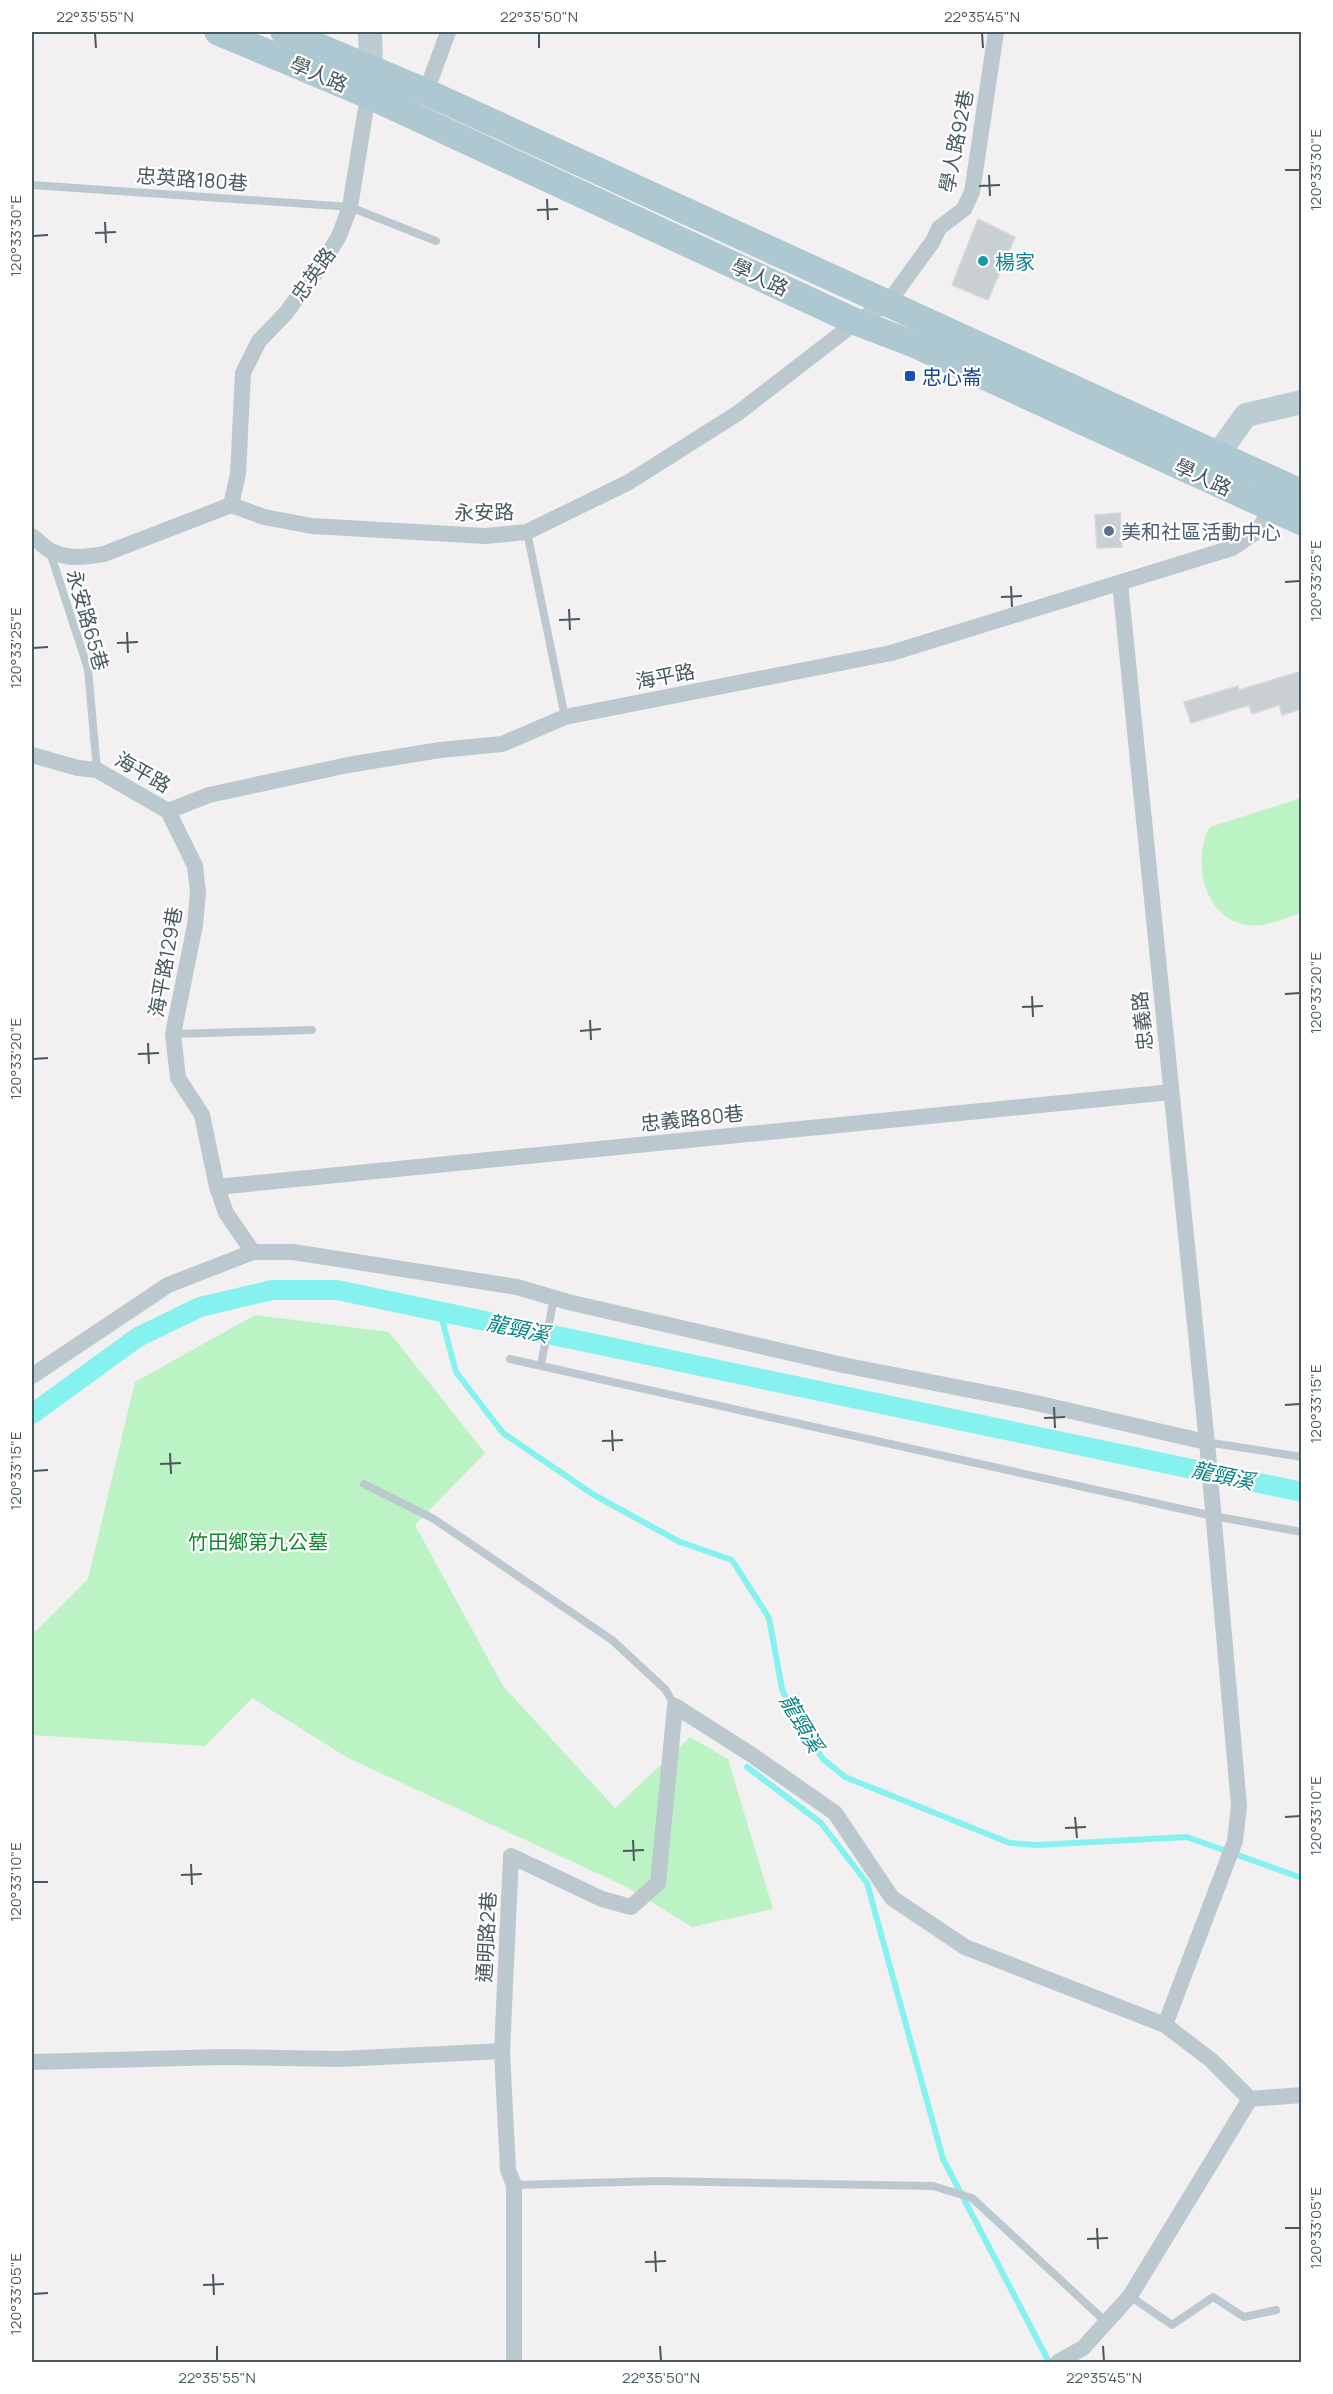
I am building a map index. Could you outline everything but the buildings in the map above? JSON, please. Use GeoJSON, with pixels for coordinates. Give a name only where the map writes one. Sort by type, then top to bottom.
{"type":"FeatureCollection","features":[{"type":"Feature","properties":{"kind":"main road","name":"學人路"},"geometry":{"type":"LineString","coordinates":[[219,32],[368,95],[856,322],[1212,466],[1291,488]]}},
{"type":"Feature","properties":{"kind":"main road","name":"學人路"},"geometry":{"type":"LineString","coordinates":[[284,32],[371,67],[888,303],[1212,466],[1270,509],[1302,522]]}},
{"type":"Feature","properties":{"kind":"main road","name":"忠英路"},"geometry":{"type":"LineString","coordinates":[[370,32],[371,67]]}},
{"type":"Feature","properties":{"kind":"main road"},"geometry":{"type":"LineString","coordinates":[[1212,466],[1246,415],[1302,402]]}},
{"type":"Feature","properties":{"kind":"street"},"geometry":{"type":"LineString","coordinates":[[426,92],[448,32]]}},
{"type":"Feature","properties":{"kind":"street","name":"學人路92巷"},"geometry":{"type":"LineString","coordinates":[[888,303],[933,242],[939,228],[964,209],[972,192],[996,32]]}},
{"type":"Feature","properties":{"kind":"street","name":"忠英路"},"geometry":{"type":"LineString","coordinates":[[231,505],[238,474],[243,373],[259,341],[286,313],[324,261],[339,236],[350,207],[371,67]]}},
{"type":"Feature","properties":{"kind":"street","name":"永安路"},"geometry":{"type":"LineString","coordinates":[[231,505],[264,517],[312,526],[485,536],[527,532],[629,482],[738,413],[856,322],[888,303]]}},
{"type":"Feature","properties":{"kind":"street","name":"海平路"},"geometry":{"type":"LineString","coordinates":[[32,755],[78,768],[97,770],[168,811],[209,795],[348,765],[440,750],[502,744],[565,717],[891,653],[1232,548],[1259,530],[1270,509],[1291,488]]}},
{"type":"Feature","properties":{"kind":"street"},"geometry":{"type":"LineString","coordinates":[[32,536],[50,550],[70,558],[84,558],[104,554],[231,505]]}},
{"type":"Feature","properties":{"kind":"street","name":"忠義路"},"geometry":{"type":"LineString","coordinates":[[1120,583],[1207,1447],[1239,1806],[1235,1841],[1165,2025]]}},
{"type":"Feature","properties":{"kind":"street","name":"海平路129巷"},"geometry":{"type":"LineString","coordinates":[[168,811],[195,866],[198,892],[195,925],[173,1034],[178,1078],[202,1115],[226,1213],[253,1252]]}},
{"type":"Feature","properties":{"kind":"street","name":"忠義路80巷"},"geometry":{"type":"LineString","coordinates":[[218,1187],[1171,1092]]}},
{"type":"Feature","properties":{"kind":"street"},"geometry":{"type":"LineString","coordinates":[[32,1376],[168,1285],[253,1252],[304,1254],[517,1287],[554,1298],[843,1365],[1027,1401],[1207,1447]]}},
{"type":"Feature","properties":{"kind":"street"},"geometry":{"type":"LineString","coordinates":[[675,1706],[752,1755],[835,1813],[892,1898],[964,1947],[1165,2025],[1211,2060],[1250,2099],[1302,2095]]}},
{"type":"Feature","properties":{"kind":"street","name":"通明路2巷"},"geometry":{"type":"LineString","coordinates":[[514,2362],[514,2185],[508,2169],[502,2051],[511,1856],[602,1899],[631,1907],[658,1883],[675,1706]]}},
{"type":"Feature","properties":{"kind":"street"},"geometry":{"type":"LineString","coordinates":[[32,2062],[224,2057],[340,2059],[502,2051]]}},
{"type":"Feature","properties":{"kind":"street"},"geometry":{"type":"LineString","coordinates":[[1058,2362],[1083,2348],[1130,2296],[1250,2099]]}},
{"type":"Feature","properties":{"kind":"lane","name":"忠英路180巷"},"geometry":{"type":"LineString","coordinates":[[32,184],[350,207],[436,241]]}},
{"type":"Feature","properties":{"kind":"lane"},"geometry":{"type":"LineString","coordinates":[[527,532],[565,717]]}},
{"type":"Feature","properties":{"kind":"lane","name":"永安路65巷"},"geometry":{"type":"LineString","coordinates":[[50,550],[88,669],[97,770]]}},
{"type":"Feature","properties":{"kind":"lane"},"geometry":{"type":"LineString","coordinates":[[173,1034],[312,1030]]}},
{"type":"Feature","properties":{"kind":"lane"},"geometry":{"type":"LineString","coordinates":[[542,1364],[554,1298]]}},
{"type":"Feature","properties":{"kind":"lane"},"geometry":{"type":"LineString","coordinates":[[510,1359],[542,1364],[1213,1510],[1302,1532]]}},
{"type":"Feature","properties":{"kind":"lane"},"geometry":{"type":"LineString","coordinates":[[1207,1447],[1302,1457]]}},
{"type":"Feature","properties":{"kind":"lane"},"geometry":{"type":"LineString","coordinates":[[364,1484],[434,1519],[612,1640],[665,1689],[675,1706]]}},
{"type":"Feature","properties":{"kind":"lane"},"geometry":{"type":"LineString","coordinates":[[514,2185],[670,2181],[933,2186],[970,2197],[1106,2322]]}},
{"type":"Feature","properties":{"kind":"lane"},"geometry":{"type":"LineString","coordinates":[[1130,2296],[1172,2325],[1213,2297],[1244,2317],[1276,2310]]}},
{"type":"Feature","properties":{"kind":"green space"},"geometry":{"type":"Polygon","coordinates":[[[1301,798],[1301,913],[1254,926],[1232,920],[1220,912],[1205,886],[1202,855],[1204,840],[1210,827],[1301,798]]]}},
{"type":"Feature","properties":{"kind":"green space","name":"竹田鄉第九公墓"},"geometry":{"type":"Polygon","coordinates":[[[255,1315],[389,1332],[485,1453],[415,1525],[503,1686],[615,1808],[690,1737],[728,1759],[773,1909],[692,1927],[627,1887],[348,1758],[252,1698],[205,1746],[32,1735],[32,1635],[88,1579],[135,1382],[255,1315]]]}},
{"type":"Feature","properties":{"kind":"waterway","name":"龍頸溪"},"geometry":{"type":"LineString","coordinates":[[32,1414],[138,1337],[200,1307],[272,1290],[337,1290],[1302,1492]]}},
{"type":"Feature","properties":{"kind":"waterway","name":"龍頸溪"},"geometry":{"type":"LineString","coordinates":[[440,1312],[456,1372],[503,1433],[594,1495],[680,1542],[732,1560],[769,1618],[782,1689],[797,1722],[823,1759],[845,1777],[1010,1843],[1037,1845],[1187,1837],[1302,1878]]}},
{"type":"Feature","properties":{"kind":"waterway"},"geometry":{"type":"LineString","coordinates":[[747,1767],[821,1823],[867,1883],[943,2159],[1049,2362]]}},
{"type":"Feature","properties":{"kind":"place","name":"楊家"},"geometry":{"type":"Point","coordinates":[983,261]}},
{"type":"Feature","properties":{"kind":"place","name":"忠心崙"},"geometry":{"type":"Point","coordinates":[910,376]}},
{"type":"Feature","properties":{"kind":"place","name":"美和社區活動中心"},"geometry":{"type":"Point","coordinates":[1109,531]}}]}
